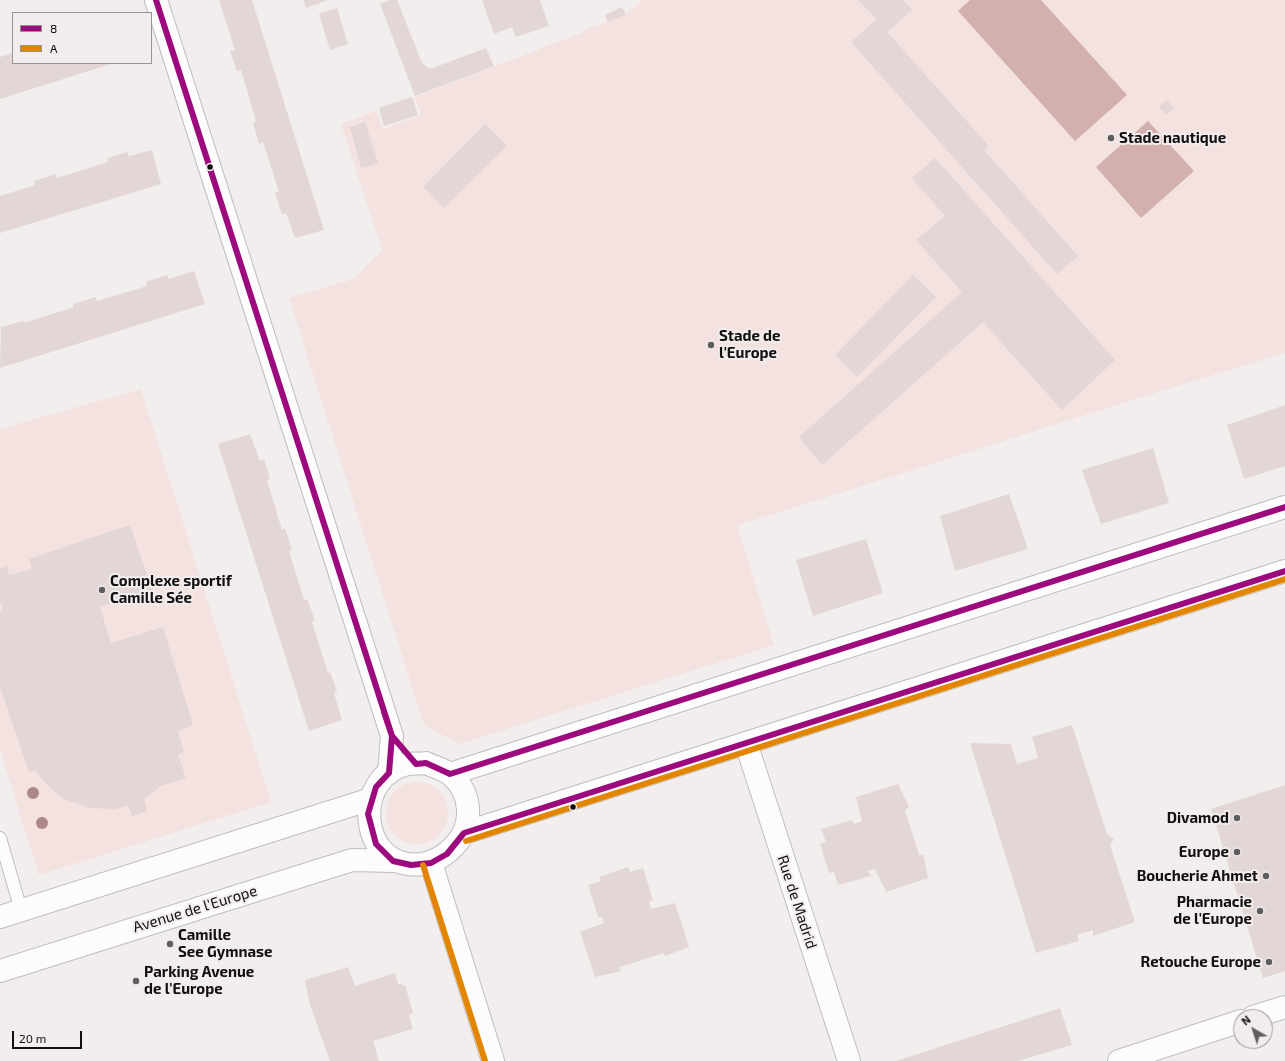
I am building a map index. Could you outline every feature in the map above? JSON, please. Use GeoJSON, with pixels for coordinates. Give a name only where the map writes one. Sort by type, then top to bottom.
{"type":"FeatureCollection","features":[{"type":"Feature","properties":{"kind":"main road"},"geometry":{"type":"LineString","coordinates":[[156,0],[392,736],[389,773]]}},
{"type":"Feature","properties":{"kind":"main road"},"geometry":{"type":"LineString","coordinates":[[450,774],[1285,507]]}},
{"type":"Feature","properties":{"kind":"main road"},"geometry":{"type":"LineString","coordinates":[[464,833],[1285,571]]}},
{"type":"Feature","properties":{"kind":"main road"},"geometry":{"type":"LineString","coordinates":[[392,736],[416,764]]}},
{"type":"Feature","properties":{"kind":"main road","name":"Rue de Madrid"},"geometry":{"type":"LineString","coordinates":[[746,743],[849,1061]]}},
{"type":"Feature","properties":{"kind":"main road"},"geometry":{"type":"LineString","coordinates":[[407,764],[426,764],[450,774],[459,784],[467,799],[468,821],[462,838],[447,854],[431,862],[411,865],[393,861],[376,844],[368,814],[371,799],[376,787],[389,773],[407,764]]}},
{"type":"Feature","properties":{"kind":"main road"},"geometry":{"type":"LineString","coordinates":[[0,917],[371,799]]}},
{"type":"Feature","properties":{"kind":"main road","name":"Avenue de l'Europe"},"geometry":{"type":"LineString","coordinates":[[0,970],[352,860],[393,861]]}},
{"type":"Feature","properties":{"kind":"main road"},"geometry":{"type":"LineString","coordinates":[[431,862],[493,1061]]}},
{"type":"Feature","properties":{"kind":"main road"},"geometry":{"type":"LineString","coordinates":[[0,928],[21,910]]}},
{"type":"Feature","properties":{"kind":"main road"},"geometry":{"type":"LineString","coordinates":[[1273,1011],[1285,1007]]}},
{"type":"Feature","properties":{"kind":"main road"},"geometry":{"type":"LineString","coordinates":[[1119,1061],[1233,1024]]}},
{"type":"Feature","properties":{"kind":"lane"},"geometry":{"type":"LineString","coordinates":[[0,838],[21,910]]}},
{"type":"Feature","properties":{"kind":"shaded area","name":"Stade de l'Europe"},"geometry":{"type":"Polygon","coordinates":[[[643,0],[1285,0],[1285,353],[737,525],[774,645],[459,744],[424,725],[289,298],[354,279],[382,250],[341,124],[376,111],[383,129],[421,115],[415,97],[584,32],[585,29],[607,22],[605,15],[622,7],[626,15],[643,0]]]}},
{"type":"Feature","properties":{"kind":"shaded area"},"geometry":{"type":"Polygon","coordinates":[[[970,0],[1041,0],[1127,95],[1075,141],[958,11],[970,0]]]}},
{"type":"Feature","properties":{"kind":"shaded area"},"geometry":{"type":"Polygon","coordinates":[[[1148,121],[1194,171],[1141,218],[1096,167],[1148,121]]]}},
{"type":"Feature","properties":{"kind":"shaded area","name":"Complexe sportif Camille Sée"},"geometry":{"type":"Polygon","coordinates":[[[141,389],[271,802],[39,875],[0,750],[0,429],[141,389]]]}},
{"type":"Feature","properties":{"kind":"shaded area"},"geometry":{"type":"Polygon","coordinates":[[[411,782],[423,782],[439,791],[446,801],[448,813],[446,825],[439,835],[423,844],[411,844],[400,839],[391,830],[386,819],[386,807],[391,796],[400,787],[411,782]]]}},
{"type":"Feature","properties":{"kind":"building"},"geometry":{"type":"Polygon","coordinates":[[[219,0],[252,0],[324,230],[295,238],[286,213],[282,215],[275,193],[279,192],[263,142],[259,144],[253,123],[256,121],[241,70],[237,71],[230,51],[235,50],[219,0]]]}},
{"type":"Feature","properties":{"kind":"building"},"geometry":{"type":"Polygon","coordinates":[[[303,0],[328,0],[306,8],[303,0]]]}},
{"type":"Feature","properties":{"kind":"building"},"geometry":{"type":"Polygon","coordinates":[[[391,0],[397,0],[422,63],[430,69],[486,48],[494,66],[415,96],[380,4],[391,0]]]}},
{"type":"Feature","properties":{"kind":"building"},"geometry":{"type":"Polygon","coordinates":[[[482,0],[540,0],[549,26],[516,37],[512,27],[494,34],[482,0]]]}},
{"type":"Feature","properties":{"kind":"building"},"geometry":{"type":"Polygon","coordinates":[[[858,0],[903,0],[912,10],[887,32],[989,146],[984,150],[1078,256],[1057,274],[851,42],[877,19],[858,0]]]}},
{"type":"Feature","properties":{"kind":"building"},"geometry":{"type":"Polygon","coordinates":[[[622,7],[626,15],[608,22],[605,15],[622,7]]]}},
{"type":"Feature","properties":{"kind":"building"},"geometry":{"type":"Polygon","coordinates":[[[337,8],[348,44],[330,50],[319,14],[337,8]]]}},
{"type":"Feature","properties":{"kind":"building"},"geometry":{"type":"Polygon","coordinates":[[[12,53],[12,64],[111,64],[0,99],[0,57],[12,53]]]}},
{"type":"Feature","properties":{"kind":"building"},"geometry":{"type":"Polygon","coordinates":[[[412,97],[418,115],[384,126],[379,108],[412,97]]]}},
{"type":"Feature","properties":{"kind":"building"},"geometry":{"type":"Polygon","coordinates":[[[1167,100],[1174,108],[1166,115],[1159,107],[1167,100]]]}},
{"type":"Feature","properties":{"kind":"building"},"geometry":{"type":"Polygon","coordinates":[[[365,122],[378,163],[361,168],[350,127],[365,122]]]}},
{"type":"Feature","properties":{"kind":"building"},"geometry":{"type":"Polygon","coordinates":[[[485,124],[507,146],[444,208],[423,187],[485,124]]]}},
{"type":"Feature","properties":{"kind":"building"},"geometry":{"type":"Polygon","coordinates":[[[152,150],[161,184],[0,233],[0,196],[35,185],[34,181],[56,174],[57,178],[108,162],[107,158],[127,152],[129,156],[152,150]]]}},
{"type":"Feature","properties":{"kind":"building"},"geometry":{"type":"Polygon","coordinates":[[[935,158],[1115,360],[1062,410],[983,322],[822,465],[799,437],[962,292],[916,240],[945,216],[912,178],[935,158]]]}},
{"type":"Feature","properties":{"kind":"building"},"geometry":{"type":"Polygon","coordinates":[[[194,271],[205,304],[0,368],[1,327],[23,321],[24,323],[74,307],[73,304],[96,297],[97,301],[147,286],[146,282],[167,275],[169,279],[194,271]]]}},
{"type":"Feature","properties":{"kind":"building"},"geometry":{"type":"Polygon","coordinates":[[[913,275],[936,297],[857,377],[835,355],[913,275]]]}},
{"type":"Feature","properties":{"kind":"building"},"geometry":{"type":"Polygon","coordinates":[[[1285,405],[1285,466],[1244,479],[1227,425],[1285,405]]]}},
{"type":"Feature","properties":{"kind":"building"},"geometry":{"type":"Polygon","coordinates":[[[250,434],[260,461],[264,459],[270,479],[267,480],[282,530],[285,528],[292,550],[289,551],[304,600],[307,599],[315,620],[312,622],[328,673],[330,672],[337,691],[334,693],[342,720],[309,731],[218,444],[250,434]]]}},
{"type":"Feature","properties":{"kind":"building"},"geometry":{"type":"Polygon","coordinates":[[[1153,448],[1169,503],[1101,524],[1082,470],[1153,448]]]}},
{"type":"Feature","properties":{"kind":"building"},"geometry":{"type":"Polygon","coordinates":[[[1009,494],[1028,549],[955,571],[940,516],[1009,494]]]}},
{"type":"Feature","properties":{"kind":"building"},"geometry":{"type":"Polygon","coordinates":[[[130,525],[152,590],[100,607],[111,643],[163,627],[193,725],[178,731],[184,752],[178,755],[186,778],[161,786],[144,799],[147,811],[132,816],[128,805],[115,809],[90,808],[64,799],[46,784],[35,770],[29,772],[0,687],[0,613],[3,609],[0,601],[0,569],[7,566],[9,575],[32,569],[29,559],[130,525]]]}},
{"type":"Feature","properties":{"kind":"building"},"geometry":{"type":"Polygon","coordinates":[[[866,539],[883,593],[813,616],[796,560],[866,539]]]}},
{"type":"Feature","properties":{"kind":"building"},"geometry":{"type":"Polygon","coordinates":[[[1072,725],[1107,834],[1114,839],[1110,845],[1135,922],[1093,936],[1093,930],[1077,935],[1079,941],[1036,953],[970,743],[1011,744],[1017,764],[1038,758],[1032,737],[1072,725]]]}},
{"type":"Feature","properties":{"kind":"building"},"geometry":{"type":"Polygon","coordinates":[[[898,784],[909,807],[905,810],[919,855],[923,854],[928,878],[886,892],[875,869],[868,871],[871,876],[838,885],[834,872],[829,873],[820,844],[826,842],[821,829],[852,820],[854,824],[862,821],[856,797],[898,784]]]}},
{"type":"Feature","properties":{"kind":"building"},"geometry":{"type":"Polygon","coordinates":[[[1285,785],[1285,971],[1263,978],[1211,809],[1285,785]]]}},
{"type":"Feature","properties":{"kind":"building"},"geometry":{"type":"Polygon","coordinates":[[[628,867],[630,872],[643,868],[653,900],[649,902],[651,909],[675,903],[689,947],[665,956],[664,953],[620,967],[621,971],[595,977],[580,932],[604,923],[602,917],[598,917],[588,885],[601,881],[599,877],[628,867]]]}},
{"type":"Feature","properties":{"kind":"building"},"geometry":{"type":"Polygon","coordinates":[[[348,967],[355,986],[395,973],[398,984],[405,985],[413,1013],[409,1015],[413,1029],[373,1041],[379,1061],[330,1061],[310,1005],[305,980],[348,967]]]}},
{"type":"Feature","properties":{"kind":"building"},"geometry":{"type":"Polygon","coordinates":[[[1060,1008],[1072,1045],[1018,1061],[896,1061],[1060,1008]]]}},
{"type":"Feature","properties":{"kind":"transit line","name":"8"},"geometry":{"type":"LineString","coordinates":[[156,0],[392,736],[389,773],[376,787],[368,814],[376,844],[393,861],[411,865],[431,863],[447,854],[464,833],[1285,571]]}},
{"type":"Feature","properties":{"kind":"transit line","name":"8"},"geometry":{"type":"LineString","coordinates":[[384,712],[392,736],[416,764],[426,763],[450,774],[1285,507]]}},
{"type":"Feature","properties":{"kind":"transit line","name":"A"},"geometry":{"type":"LineString","coordinates":[[466,841],[1285,579]]}},
{"type":"Feature","properties":{"kind":"transit line","name":"A"},"geometry":{"type":"LineString","coordinates":[[423,865],[485,1061]]}},
{"type":"Feature","properties":{"kind":"place","name":"Stade nautique"},"geometry":{"type":"Point","coordinates":[1111,138]}},
{"type":"Feature","properties":{"kind":"place","name":"Stade de l'Europe"},"geometry":{"type":"Point","coordinates":[711,345]}},
{"type":"Feature","properties":{"kind":"place","name":"Complexe sportif Camille Sée"},"geometry":{"type":"Point","coordinates":[102,590]}},
{"type":"Feature","properties":{"kind":"place","name":"Divamod"},"geometry":{"type":"Point","coordinates":[1237,818]}},
{"type":"Feature","properties":{"kind":"place","name":"Europe"},"geometry":{"type":"Point","coordinates":[1237,852]}},
{"type":"Feature","properties":{"kind":"place","name":"Boucherie Ahmet"},"geometry":{"type":"Point","coordinates":[1266,876]}},
{"type":"Feature","properties":{"kind":"place","name":"Pharmacie de l'Europe"},"geometry":{"type":"Point","coordinates":[1260,911]}},
{"type":"Feature","properties":{"kind":"place","name":"Camille See Gymnase"},"geometry":{"type":"Point","coordinates":[170,944]}},
{"type":"Feature","properties":{"kind":"place","name":"Retouche Europe"},"geometry":{"type":"Point","coordinates":[1269,962]}},
{"type":"Feature","properties":{"kind":"place","name":"Parking Avenue de l'Europe"},"geometry":{"type":"Point","coordinates":[136,981]}}]}
